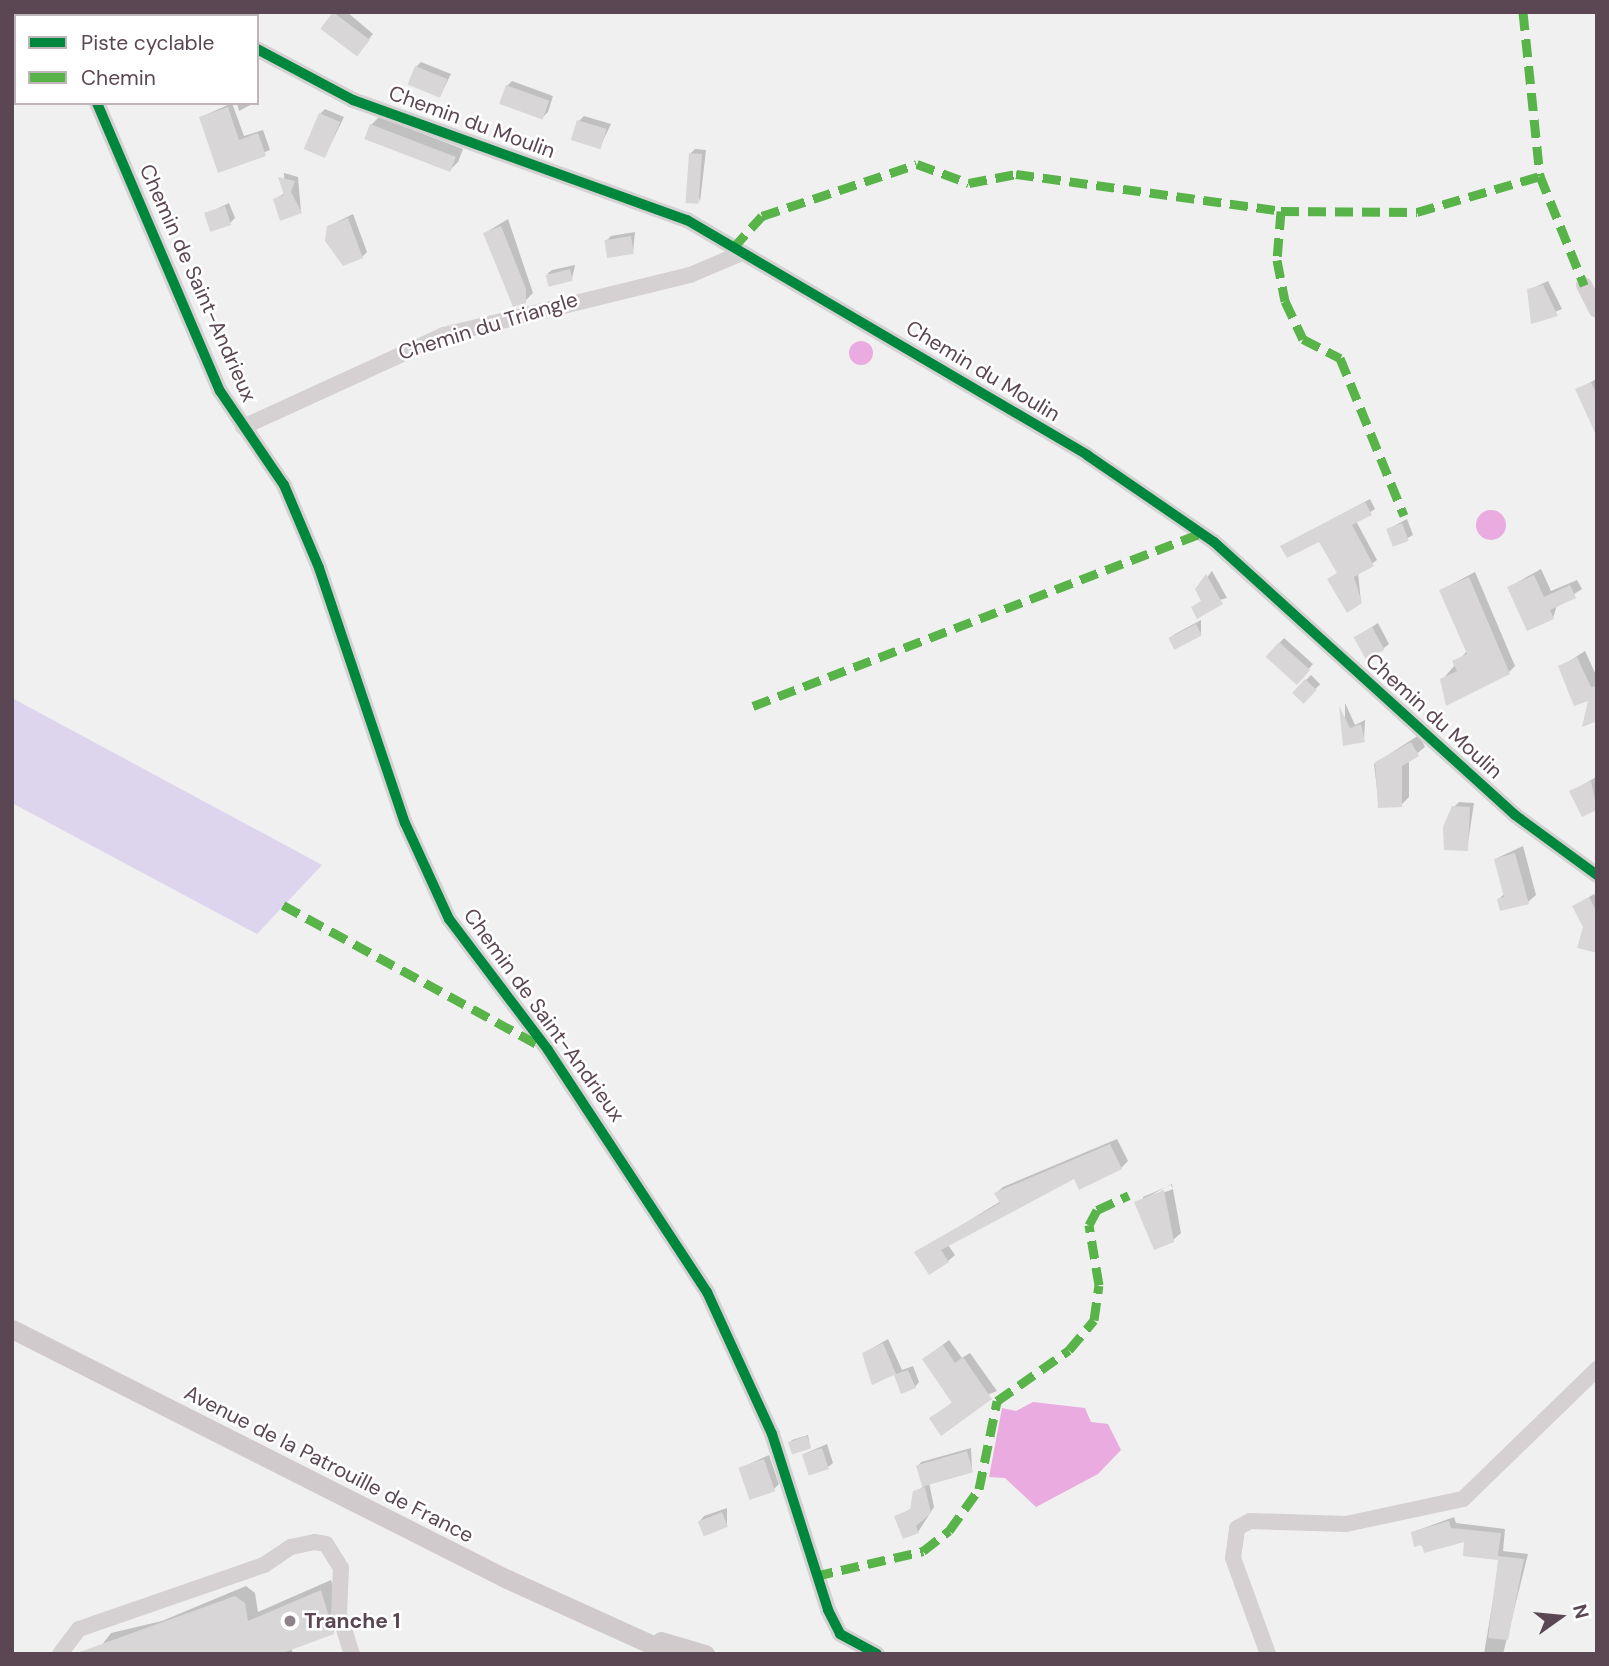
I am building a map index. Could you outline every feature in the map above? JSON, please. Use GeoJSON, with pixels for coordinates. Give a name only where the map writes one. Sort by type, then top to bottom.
{"type":"FeatureCollection","features":[{"type":"Feature","properties":{"kind":"main road","name":"Avenue de la Patrouille de France"},"geometry":{"type":"LineString","coordinates":[[12,1329],[508,1579],[629,1632],[672,1654]]}},
{"type":"Feature","properties":{"kind":"main road","name":"Avenue de la Patrouille de France"},"geometry":{"type":"LineString","coordinates":[[629,1632],[705,1654]]}},
{"type":"Feature","properties":{"kind":"street","name":"Chemin du Moulin"},"geometry":{"type":"LineString","coordinates":[[259,50],[353,100],[687,220],[1087,455],[1214,542],[1515,815],[1597,875]]}},
{"type":"Feature","properties":{"kind":"street","name":"Chemin de Saint-Andrieux"},"geometry":{"type":"LineString","coordinates":[[98,105],[220,391],[284,485],[319,568],[405,823],[449,919],[564,1072],[707,1292],[772,1434],[828,1610],[840,1634],[877,1654]]}},
{"type":"Feature","properties":{"kind":"street","name":"Chemin du Triangle"},"geometry":{"type":"LineString","coordinates":[[243,427],[443,335],[690,275],[742,253]]}},
{"type":"Feature","properties":{"kind":"street"},"geometry":{"type":"LineString","coordinates":[[1584,285],[1597,310]]}},
{"type":"Feature","properties":{"kind":"street"},"geometry":{"type":"LineString","coordinates":[[1268,1654],[1233,1558],[1237,1528],[1250,1521],[1346,1524],[1463,1499],[1597,1369]]}},
{"type":"Feature","properties":{"kind":"street"},"geometry":{"type":"LineString","coordinates":[[60,1654],[79,1629],[264,1565],[290,1547],[314,1542],[326,1544],[341,1568],[339,1614],[352,1654]]}},
{"type":"Feature","properties":{"kind":"shaded area"},"geometry":{"type":"Polygon","coordinates":[[[856,341],[866,341],[873,348],[873,358],[866,365],[856,365],[849,358],[849,348],[856,341]]]}},
{"type":"Feature","properties":{"kind":"shaded area"},"geometry":{"type":"Polygon","coordinates":[[[1491,510],[1502,514],[1506,525],[1502,536],[1491,540],[1480,536],[1476,525],[1480,514],[1491,510]]]}},
{"type":"Feature","properties":{"kind":"shaded area"},"geometry":{"type":"Polygon","coordinates":[[[12,698],[322,865],[257,934],[12,803],[12,698]]]}},
{"type":"Feature","properties":{"kind":"shaded area"},"geometry":{"type":"Polygon","coordinates":[[[1033,1402],[1085,1408],[1091,1422],[1108,1424],[1121,1450],[1098,1474],[1036,1507],[1005,1478],[989,1477],[1002,1408],[1016,1411],[1033,1402]]]}},
{"type":"Feature","properties":{"kind":"building"},"geometry":{"type":"Polygon","coordinates":[[[333,12],[370,40],[357,56],[320,29],[333,12]]]}},
{"type":"Feature","properties":{"kind":"building"},"geometry":{"type":"Polygon","coordinates":[[[415,66],[447,79],[440,98],[408,85],[415,66]]]}},
{"type":"Feature","properties":{"kind":"building"},"geometry":{"type":"Polygon","coordinates":[[[506,85],[549,101],[542,120],[499,104],[506,85]]]}},
{"type":"Feature","properties":{"kind":"building"},"geometry":{"type":"Polygon","coordinates":[[[228,107],[239,140],[258,133],[266,156],[218,173],[199,117],[228,107]]]}},
{"type":"Feature","properties":{"kind":"building"},"geometry":{"type":"Polygon","coordinates":[[[319,113],[340,122],[325,158],[304,149],[319,113]]]}},
{"type":"Feature","properties":{"kind":"building"},"geometry":{"type":"Polygon","coordinates":[[[577,120],[607,129],[601,149],[571,140],[577,120]]]}},
{"type":"Feature","properties":{"kind":"building"},"geometry":{"type":"Polygon","coordinates":[[[370,124],[456,157],[450,172],[364,139],[370,124]]]}},
{"type":"Feature","properties":{"kind":"building"},"geometry":{"type":"Polygon","coordinates":[[[689,153],[702,154],[698,204],[686,203],[689,153]]]}},
{"type":"Feature","properties":{"kind":"building"},"geometry":{"type":"Polygon","coordinates":[[[278,177],[295,181],[291,192],[302,213],[280,221],[273,199],[284,195],[278,177]]]}},
{"type":"Feature","properties":{"kind":"building"},"geometry":{"type":"Polygon","coordinates":[[[225,206],[231,225],[210,232],[204,213],[225,206]]]}},
{"type":"Feature","properties":{"kind":"building"},"geometry":{"type":"Polygon","coordinates":[[[348,218],[363,258],[343,266],[325,241],[327,226],[348,218]]]}},
{"type":"Feature","properties":{"kind":"building"},"geometry":{"type":"Polygon","coordinates":[[[501,226],[526,289],[526,303],[513,307],[483,233],[501,226]]]}},
{"type":"Feature","properties":{"kind":"building"},"geometry":{"type":"Polygon","coordinates":[[[631,236],[634,254],[607,258],[604,240],[631,236]]]}},
{"type":"Feature","properties":{"kind":"building"},"geometry":{"type":"Polygon","coordinates":[[[570,269],[573,281],[549,287],[546,275],[570,269]]]}},
{"type":"Feature","properties":{"kind":"building"},"geometry":{"type":"Polygon","coordinates":[[[1543,285],[1558,316],[1531,324],[1527,289],[1543,285]]]}},
{"type":"Feature","properties":{"kind":"building"},"geometry":{"type":"Polygon","coordinates":[[[1591,382],[1597,395],[1597,437],[1575,389],[1591,382]]]}},
{"type":"Feature","properties":{"kind":"building"},"geometry":{"type":"Polygon","coordinates":[[[1365,502],[1372,515],[1352,525],[1374,566],[1354,577],[1362,603],[1347,613],[1327,579],[1337,573],[1319,542],[1287,558],[1280,546],[1365,502]]]}},
{"type":"Feature","properties":{"kind":"building"},"geometry":{"type":"Polygon","coordinates":[[[1402,523],[1409,541],[1393,547],[1386,529],[1402,523]]]}},
{"type":"Feature","properties":{"kind":"building"},"geometry":{"type":"Polygon","coordinates":[[[1206,574],[1223,604],[1197,619],[1191,607],[1201,601],[1195,589],[1206,574]]]}},
{"type":"Feature","properties":{"kind":"building"},"geometry":{"type":"Polygon","coordinates":[[[1534,575],[1544,597],[1570,585],[1576,598],[1550,610],[1554,619],[1527,631],[1507,587],[1534,575]]]}},
{"type":"Feature","properties":{"kind":"building"},"geometry":{"type":"Polygon","coordinates":[[[1469,577],[1510,674],[1446,706],[1440,679],[1457,671],[1452,661],[1467,654],[1439,590],[1469,577]]]}},
{"type":"Feature","properties":{"kind":"building"},"geometry":{"type":"Polygon","coordinates":[[[1196,624],[1202,636],[1174,650],[1168,638],[1196,624]]]}},
{"type":"Feature","properties":{"kind":"building"},"geometry":{"type":"Polygon","coordinates":[[[1372,627],[1385,650],[1366,660],[1354,637],[1372,627]]]}},
{"type":"Feature","properties":{"kind":"building"},"geometry":{"type":"Polygon","coordinates":[[[1279,642],[1310,670],[1297,685],[1266,657],[1279,642]]]}},
{"type":"Feature","properties":{"kind":"building"},"geometry":{"type":"Polygon","coordinates":[[[1577,657],[1591,687],[1597,686],[1597,721],[1582,727],[1588,701],[1574,706],[1558,666],[1577,657]]]}},
{"type":"Feature","properties":{"kind":"building"},"geometry":{"type":"Polygon","coordinates":[[[1305,679],[1317,690],[1304,704],[1292,693],[1305,679]]]}},
{"type":"Feature","properties":{"kind":"building"},"geometry":{"type":"Polygon","coordinates":[[[1339,706],[1350,728],[1361,724],[1365,742],[1343,746],[1339,706]]]}},
{"type":"Feature","properties":{"kind":"building"},"geometry":{"type":"Polygon","coordinates":[[[1411,742],[1419,756],[1402,766],[1402,807],[1378,808],[1375,762],[1411,742]]]}},
{"type":"Feature","properties":{"kind":"building"},"geometry":{"type":"Polygon","coordinates":[[[1591,781],[1597,810],[1582,817],[1569,791],[1591,781]]]}},
{"type":"Feature","properties":{"kind":"building"},"geometry":{"type":"Polygon","coordinates":[[[1452,806],[1470,807],[1468,851],[1444,850],[1443,827],[1452,806]]]}},
{"type":"Feature","properties":{"kind":"building"},"geometry":{"type":"Polygon","coordinates":[[[1515,853],[1529,904],[1500,911],[1497,899],[1504,897],[1494,859],[1515,853]]]}},
{"type":"Feature","properties":{"kind":"building"},"geometry":{"type":"Polygon","coordinates":[[[1589,897],[1597,912],[1597,953],[1577,948],[1583,927],[1572,906],[1589,897]]]}},
{"type":"Feature","properties":{"kind":"building"},"geometry":{"type":"Polygon","coordinates":[[[1110,1144],[1122,1169],[1079,1190],[1074,1179],[941,1250],[949,1262],[929,1275],[914,1252],[1000,1203],[994,1193],[1110,1144]]]}},
{"type":"Feature","properties":{"kind":"building"},"geometry":{"type":"Polygon","coordinates":[[[1164,1190],[1174,1242],[1154,1250],[1134,1202],[1164,1190]]]}},
{"type":"Feature","properties":{"kind":"building"},"geometry":{"type":"Polygon","coordinates":[[[883,1343],[896,1374],[908,1370],[916,1388],[901,1394],[894,1375],[872,1385],[862,1353],[883,1343]]]}},
{"type":"Feature","properties":{"kind":"building"},"geometry":{"type":"Polygon","coordinates":[[[943,1345],[955,1363],[963,1357],[992,1399],[941,1436],[929,1418],[952,1403],[922,1359],[943,1345]]]}},
{"type":"Feature","properties":{"kind":"building"},"geometry":{"type":"Polygon","coordinates":[[[807,1436],[811,1448],[792,1455],[788,1442],[807,1436]]]}},
{"type":"Feature","properties":{"kind":"building"},"geometry":{"type":"Polygon","coordinates":[[[822,1448],[829,1469],[809,1475],[802,1454],[822,1448]]]}},
{"type":"Feature","properties":{"kind":"building"},"geometry":{"type":"Polygon","coordinates":[[[967,1451],[973,1472],[922,1487],[916,1466],[967,1451]]]}},
{"type":"Feature","properties":{"kind":"building"},"geometry":{"type":"Polygon","coordinates":[[[764,1459],[775,1491],[750,1500],[738,1468],[764,1459]]]}},
{"type":"Feature","properties":{"kind":"building"},"geometry":{"type":"Polygon","coordinates":[[[925,1487],[931,1513],[916,1526],[919,1533],[903,1539],[894,1516],[910,1510],[913,1491],[925,1487]]]}},
{"type":"Feature","properties":{"kind":"building"},"geometry":{"type":"Polygon","coordinates":[[[722,1512],[728,1527],[704,1537],[698,1522],[722,1512]]]}},
{"type":"Feature","properties":{"kind":"building"},"geometry":{"type":"Polygon","coordinates":[[[1449,1521],[1451,1528],[1501,1533],[1498,1556],[1524,1559],[1508,1640],[1488,1638],[1498,1560],[1463,1556],[1464,1542],[1424,1553],[1422,1545],[1414,1547],[1411,1532],[1449,1521]]]}},
{"type":"Feature","properties":{"kind":"building","name":"Tranche 1"},"geometry":{"type":"Polygon","coordinates":[[[321,1590],[334,1634],[280,1654],[74,1654],[235,1596],[245,1603],[248,1621],[321,1590]]]}},
{"type":"Feature","properties":{"kind":"marked path"},"geometry":{"type":"LineString","coordinates":[[1523,12],[1540,176]]}},
{"type":"Feature","properties":{"kind":"marked path"},"geometry":{"type":"LineString","coordinates":[[733,248],[762,216],[917,164],[969,183],[1016,174],[1281,211],[1417,212],[1540,176],[1584,285]]}},
{"type":"Feature","properties":{"kind":"marked path"},"geometry":{"type":"LineString","coordinates":[[1281,211],[1277,260],[1285,301],[1303,339],[1340,358],[1404,516]]}},
{"type":"Feature","properties":{"kind":"marked path"},"geometry":{"type":"LineString","coordinates":[[753,706],[1201,533]]}},
{"type":"Feature","properties":{"kind":"marked path"},"geometry":{"type":"LineString","coordinates":[[283,905],[539,1045]]}},
{"type":"Feature","properties":{"kind":"marked path"},"geometry":{"type":"LineString","coordinates":[[815,1576],[923,1551],[949,1531],[979,1489],[997,1401],[1069,1350],[1094,1320],[1099,1285],[1089,1225],[1097,1210],[1129,1195]]}},
{"type":"Feature","properties":{"kind":"cycle path"},"geometry":{"type":"LineString","coordinates":[[259,50],[353,100],[687,220],[1087,455],[1214,542],[1515,815],[1597,875]]}},
{"type":"Feature","properties":{"kind":"cycle path"},"geometry":{"type":"LineString","coordinates":[[98,105],[220,391],[284,485],[319,568],[405,823],[449,919],[548,1050],[707,1292],[772,1434],[828,1610],[840,1634],[877,1654]]}},
{"type":"Feature","properties":{"kind":"place","name":"Tranche 1"},"geometry":{"type":"Point","coordinates":[290,1621]}}]}
